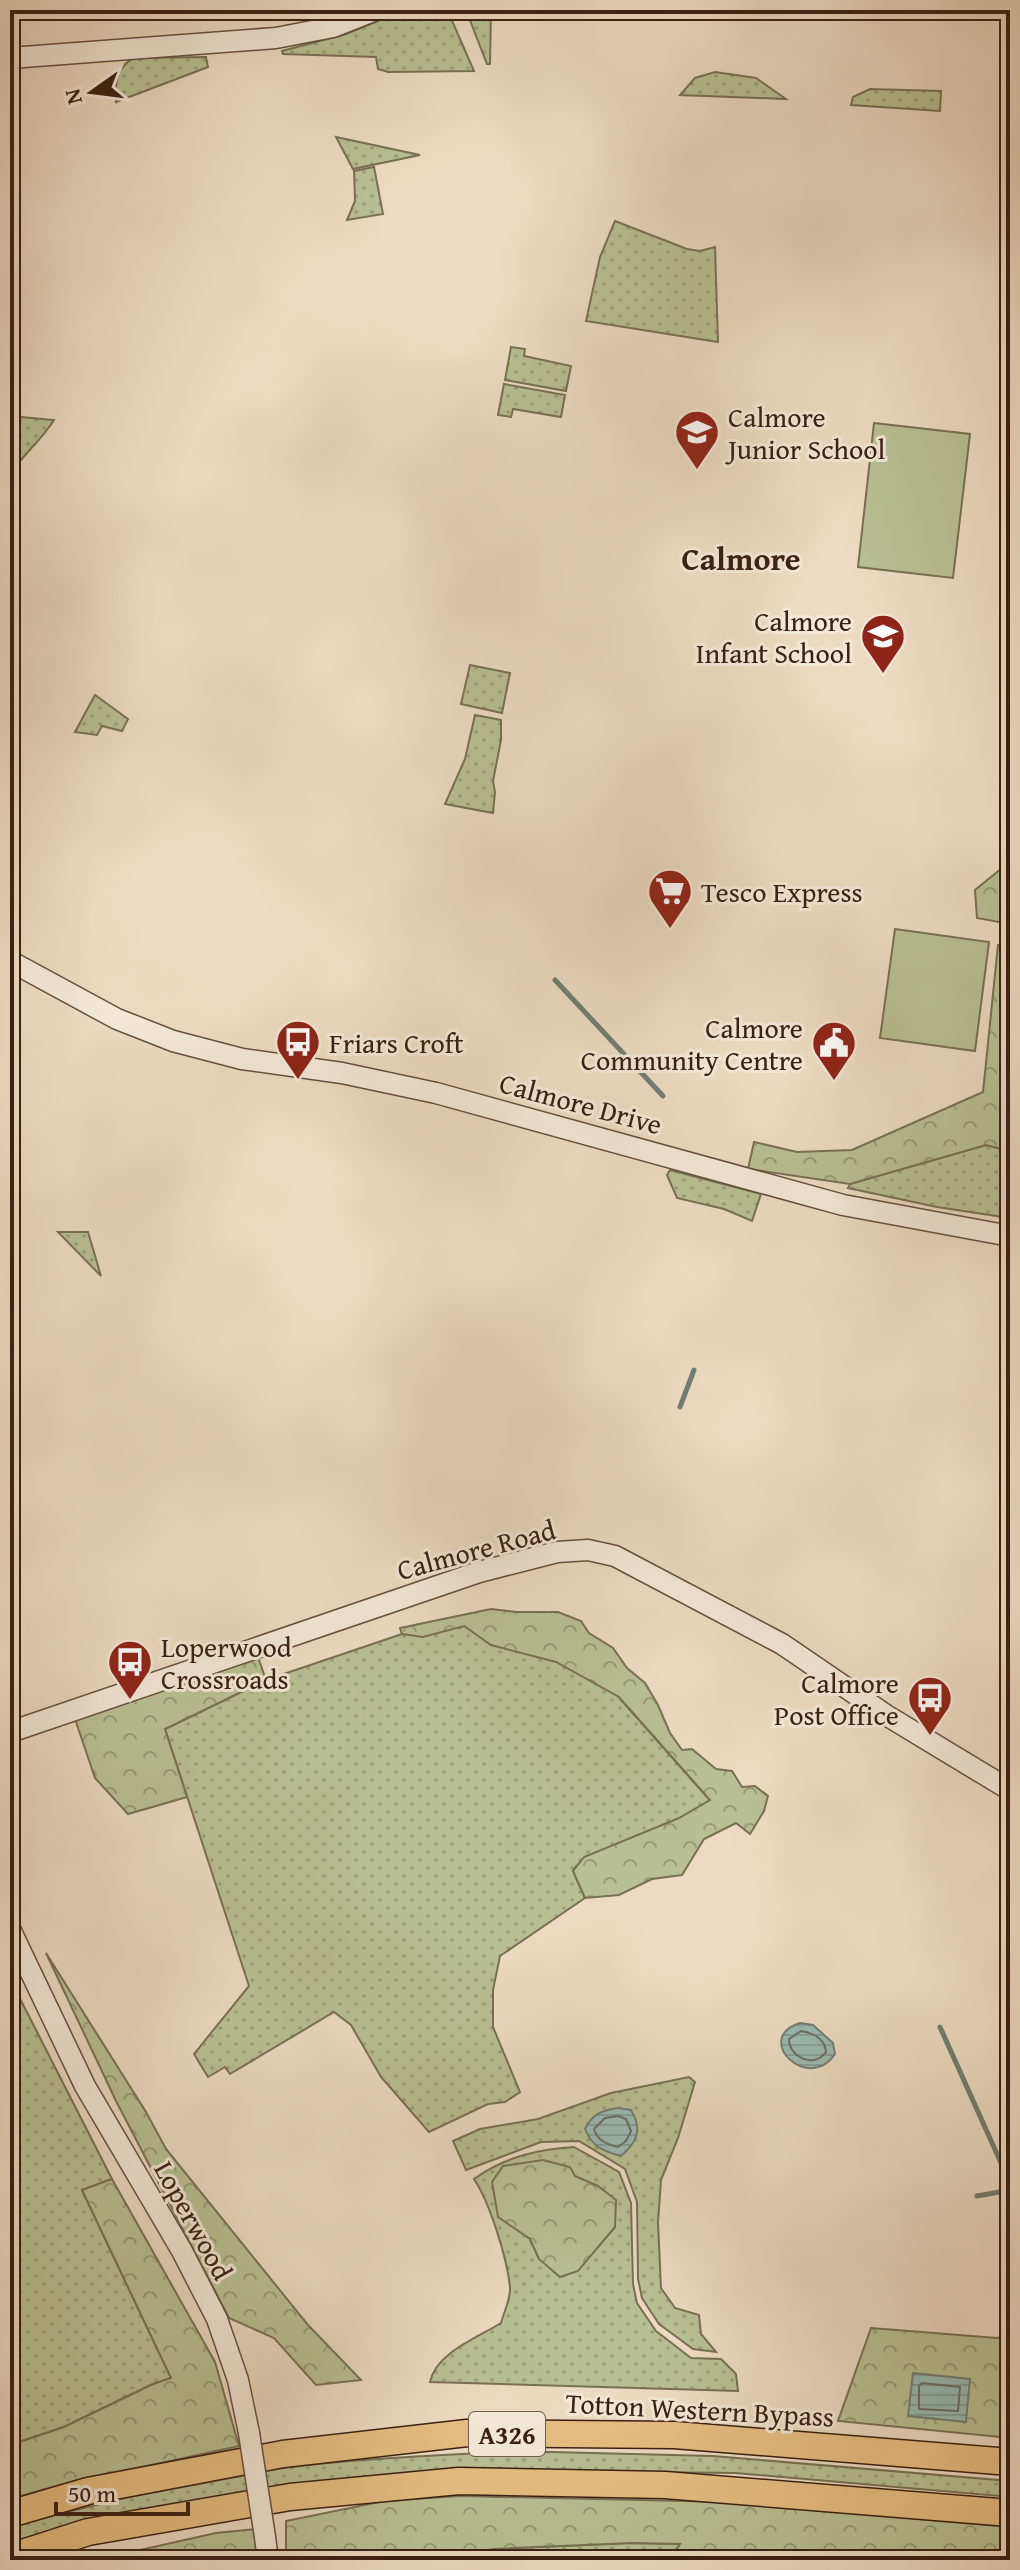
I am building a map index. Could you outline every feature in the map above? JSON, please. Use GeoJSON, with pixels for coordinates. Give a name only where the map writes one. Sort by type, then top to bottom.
{"type":"FeatureCollection","features":[{"type":"Feature","properties":{"kind":"main road","name":"Totton Western Bypass"},"geometry":{"type":"LineString","coordinates":[[10,2514],[88,2491],[283,2454],[467,2433],[674,2435],[1010,2462]]}},
{"type":"Feature","properties":{"kind":"main road","name":"A326"},"geometry":{"type":"LineString","coordinates":[[10,2557],[88,2532],[274,2500],[459,2481],[665,2485],[1010,2513]]}},
{"type":"Feature","properties":{"kind":"street"},"geometry":{"type":"LineString","coordinates":[[10,58],[276,38],[333,27],[376,10]]}},
{"type":"Feature","properties":{"kind":"street","name":"Calmore Drive"},"geometry":{"type":"LineString","coordinates":[[10,961],[117,1019],[206,1051],[274,1065],[374,1078],[843,1205],[1010,1236]]}},
{"type":"Feature","properties":{"kind":"street","name":"Calmore Road"},"geometry":{"type":"LineString","coordinates":[[10,1732],[479,1572],[535,1556],[588,1550],[607,1553],[626,1561],[756,1629],[886,1715],[1010,1790]]}},
{"type":"Feature","properties":{"kind":"street","name":"Loperwood"},"geometry":{"type":"LineString","coordinates":[[10,1929],[85,2086],[182,2251],[217,2319],[238,2380],[268,2560]]}},
{"type":"Feature","properties":{"kind":"green space"},"geometry":{"type":"Polygon","coordinates":[[[405,10],[444,10],[450,16],[474,71],[388,72],[378,69],[376,57],[283,54],[282,51],[346,34],[405,10]]]}},
{"type":"Feature","properties":{"kind":"green space"},"geometry":{"type":"Polygon","coordinates":[[[466,10],[491,10],[490,64],[487,64],[466,10]]]}},
{"type":"Feature","properties":{"kind":"green space"},"geometry":{"type":"Polygon","coordinates":[[[206,57],[208,67],[116,102],[118,76],[123,66],[134,58],[206,57]]]}},
{"type":"Feature","properties":{"kind":"green space"},"geometry":{"type":"Polygon","coordinates":[[[715,72],[756,78],[786,99],[680,95],[695,78],[715,72]]]}},
{"type":"Feature","properties":{"kind":"green space"},"geometry":{"type":"Polygon","coordinates":[[[870,89],[941,91],[940,111],[851,105],[853,97],[870,89]]]}},
{"type":"Feature","properties":{"kind":"green space"},"geometry":{"type":"Polygon","coordinates":[[[336,137],[420,155],[353,169],[336,137]]]}},
{"type":"Feature","properties":{"kind":"green space"},"geometry":{"type":"Polygon","coordinates":[[[374,167],[383,214],[347,220],[355,201],[354,171],[374,167]]]}},
{"type":"Feature","properties":{"kind":"green space"},"geometry":{"type":"Polygon","coordinates":[[[615,221],[687,249],[700,251],[715,247],[718,342],[586,321],[600,257],[615,221]]]}},
{"type":"Feature","properties":{"kind":"green space"},"geometry":{"type":"Polygon","coordinates":[[[511,347],[525,349],[524,356],[571,366],[566,391],[505,380],[511,347]]]}},
{"type":"Feature","properties":{"kind":"green space"},"geometry":{"type":"Polygon","coordinates":[[[504,384],[565,395],[561,417],[513,409],[511,417],[498,415],[504,384]]]}},
{"type":"Feature","properties":{"kind":"green space"},"geometry":{"type":"Polygon","coordinates":[[[10,416],[54,420],[10,475],[10,416]]]}},
{"type":"Feature","properties":{"kind":"green space"},"geometry":{"type":"Polygon","coordinates":[[[874,423],[970,434],[953,578],[858,567],[874,423]]]}},
{"type":"Feature","properties":{"kind":"green space"},"geometry":{"type":"Polygon","coordinates":[[[470,665],[510,673],[502,713],[461,704],[470,665]]]}},
{"type":"Feature","properties":{"kind":"green space"},"geometry":{"type":"Polygon","coordinates":[[[95,695],[128,719],[122,731],[102,726],[97,735],[75,732],[95,695]]]}},
{"type":"Feature","properties":{"kind":"green space"},"geometry":{"type":"Polygon","coordinates":[[[475,715],[501,720],[501,740],[493,781],[493,813],[445,804],[465,759],[475,715]]]}},
{"type":"Feature","properties":{"kind":"green space"},"geometry":{"type":"Polygon","coordinates":[[[1010,836],[1010,924],[977,918],[975,890],[1002,868],[1010,836]]]}},
{"type":"Feature","properties":{"kind":"green space"},"geometry":{"type":"Polygon","coordinates":[[[895,929],[989,942],[975,1051],[880,1038],[895,929]]]}},
{"type":"Feature","properties":{"kind":"green space"},"geometry":{"type":"Polygon","coordinates":[[[998,945],[1010,948],[1010,1151],[986,1145],[850,1184],[748,1169],[754,1142],[797,1152],[852,1150],[983,1092],[998,945]]]}},
{"type":"Feature","properties":{"kind":"green space"},"geometry":{"type":"Polygon","coordinates":[[[986,1145],[1010,1151],[1010,1218],[937,1207],[848,1188],[850,1184],[986,1145]]]}},
{"type":"Feature","properties":{"kind":"green space"},"geometry":{"type":"Polygon","coordinates":[[[670,1170],[761,1194],[752,1221],[724,1209],[677,1198],[667,1175],[670,1170]]]}},
{"type":"Feature","properties":{"kind":"green space"},"geometry":{"type":"Polygon","coordinates":[[[58,1232],[88,1232],[101,1276],[58,1232]]]}},
{"type":"Feature","properties":{"kind":"green space"},"geometry":{"type":"Polygon","coordinates":[[[491,1609],[558,1612],[581,1621],[589,1633],[613,1648],[627,1668],[645,1683],[682,1750],[692,1749],[716,1769],[732,1771],[742,1787],[755,1786],[768,1796],[764,1811],[750,1834],[736,1823],[704,1839],[682,1875],[652,1879],[619,1895],[585,1898],[573,1871],[584,1857],[679,1818],[710,1800],[619,1697],[556,1662],[491,1645],[464,1626],[423,1637],[402,1634],[400,1628],[491,1609]]]}},
{"type":"Feature","properties":{"kind":"green space"},"geometry":{"type":"Polygon","coordinates":[[[489,1617],[568,1640],[715,1806],[707,1818],[576,1866],[573,1871],[585,1898],[500,1956],[493,1990],[493,2027],[520,2092],[505,2102],[488,2104],[429,2132],[381,2077],[351,2025],[334,2012],[230,2074],[225,2067],[208,2077],[194,2054],[249,1986],[165,1729],[266,1680],[402,1634],[489,1617]]]}},
{"type":"Feature","properties":{"kind":"green space"},"geometry":{"type":"Polygon","coordinates":[[[258,1657],[266,1680],[165,1729],[187,1797],[128,1814],[95,1778],[75,1719],[258,1657]]]}},
{"type":"Feature","properties":{"kind":"green space"},"geometry":{"type":"Polygon","coordinates":[[[46,1953],[166,2149],[308,2325],[361,2380],[316,2385],[274,2338],[229,2318],[116,2101],[46,1953]]]}},
{"type":"Feature","properties":{"kind":"green space"},"geometry":{"type":"Polygon","coordinates":[[[10,1979],[112,2179],[82,2190],[171,2378],[64,2427],[10,2445],[10,1979]]]}},
{"type":"Feature","properties":{"kind":"green space"},"geometry":{"type":"Polygon","coordinates":[[[689,2077],[695,2082],[661,2180],[658,2222],[661,2288],[675,2308],[699,2315],[701,2334],[716,2352],[693,2349],[659,2324],[642,2298],[638,2279],[637,2202],[625,2169],[579,2141],[541,2142],[466,2170],[453,2141],[480,2129],[538,2119],[611,2093],[689,2077]]]}},
{"type":"Feature","properties":{"kind":"green space"},"geometry":{"type":"Polygon","coordinates":[[[574,2147],[619,2172],[631,2203],[633,2284],[637,2303],[656,2331],[691,2358],[721,2359],[736,2374],[738,2391],[430,2382],[440,2363],[449,2355],[501,2323],[509,2296],[508,2275],[497,2231],[474,2179],[510,2160],[574,2147]],[[574,2176],[530,2239],[539,2259],[597,2247],[615,2227],[598,2186],[574,2176]]]}},
{"type":"Feature","properties":{"kind":"green space"},"geometry":{"type":"Polygon","coordinates":[[[543,2160],[570,2167],[575,2176],[598,2186],[616,2200],[615,2227],[578,2271],[560,2277],[539,2259],[530,2239],[498,2217],[492,2182],[503,2166],[543,2160]]]}},
{"type":"Feature","properties":{"kind":"green space"},"geometry":{"type":"Polygon","coordinates":[[[112,2179],[215,2362],[239,2446],[10,2499],[10,2445],[64,2427],[171,2378],[82,2190],[112,2179]]]}},
{"type":"Feature","properties":{"kind":"green space"},"geometry":{"type":"Polygon","coordinates":[[[871,2328],[997,2338],[1010,2336],[1010,2438],[838,2421],[871,2328]]]}},
{"type":"Feature","properties":{"kind":"green space"},"geometry":{"type":"Polygon","coordinates":[[[511,2451],[713,2456],[1010,2481],[1010,2497],[735,2473],[456,2470],[10,2545],[10,2527],[214,2479],[343,2462],[511,2451]]]}},
{"type":"Feature","properties":{"kind":"green space"},"geometry":{"type":"Polygon","coordinates":[[[459,2496],[727,2502],[1010,2527],[1010,2560],[671,2560],[680,2544],[631,2543],[493,2549],[434,2560],[286,2560],[286,2521],[384,2501],[459,2496]]]}},
{"type":"Feature","properties":{"kind":"green space"},"geometry":{"type":"Polygon","coordinates":[[[257,2529],[257,2560],[95,2560],[216,2533],[257,2529]]]}},
{"type":"Feature","properties":{"kind":"green space"},"geometry":{"type":"Polygon","coordinates":[[[680,2544],[671,2560],[434,2560],[493,2549],[680,2544]]]}},
{"type":"Feature","properties":{"kind":"water"},"geometry":{"type":"Polygon","coordinates":[[[800,2023],[813,2025],[833,2043],[835,2054],[824,2065],[811,2068],[799,2066],[783,2050],[781,2040],[787,2030],[800,2023]]]}},
{"type":"Feature","properties":{"kind":"water"},"geometry":{"type":"Polygon","coordinates":[[[618,2108],[631,2110],[637,2124],[634,2141],[621,2156],[599,2147],[585,2129],[598,2114],[618,2108]]]}},
{"type":"Feature","properties":{"kind":"water"},"geometry":{"type":"Polygon","coordinates":[[[913,2373],[970,2379],[966,2422],[908,2416],[913,2373]]]}},
{"type":"Feature","properties":{"kind":"waterway"},"geometry":{"type":"LineString","coordinates":[[555,980],[663,1096]]}},
{"type":"Feature","properties":{"kind":"waterway"},"geometry":{"type":"LineString","coordinates":[[680,1407],[694,1370]]}},
{"type":"Feature","properties":{"kind":"waterway"},"geometry":{"type":"LineString","coordinates":[[940,2027],[1010,2183]]}},
{"type":"Feature","properties":{"kind":"waterway"},"geometry":{"type":"LineString","coordinates":[[977,2196],[1005,2191],[1010,2185]]}},
{"type":"Feature","properties":{"kind":"place","name":"Calmore Junior School"},"geometry":{"type":"Point","coordinates":[697,471]}},
{"type":"Feature","properties":{"kind":"place","name":"Calmore Infant School"},"geometry":{"type":"Point","coordinates":[883,675]}},
{"type":"Feature","properties":{"kind":"place","name":"Tesco Express"},"geometry":{"type":"Point","coordinates":[670,930]}},
{"type":"Feature","properties":{"kind":"place","name":"Friars Croft"},"geometry":{"type":"Point","coordinates":[298,1081]}},
{"type":"Feature","properties":{"kind":"place","name":"Calmore Community Centre"},"geometry":{"type":"Point","coordinates":[834,1082]}},
{"type":"Feature","properties":{"kind":"place","name":"Loperwood Crossroads"},"geometry":{"type":"Point","coordinates":[130,1701]}},
{"type":"Feature","properties":{"kind":"place","name":"Calmore Post Office"},"geometry":{"type":"Point","coordinates":[930,1737]}},
{"type":"Feature","properties":{"kind":"district","name":"Calmore"},"geometry":{"type":"Point","coordinates":[741,558]}}]}
